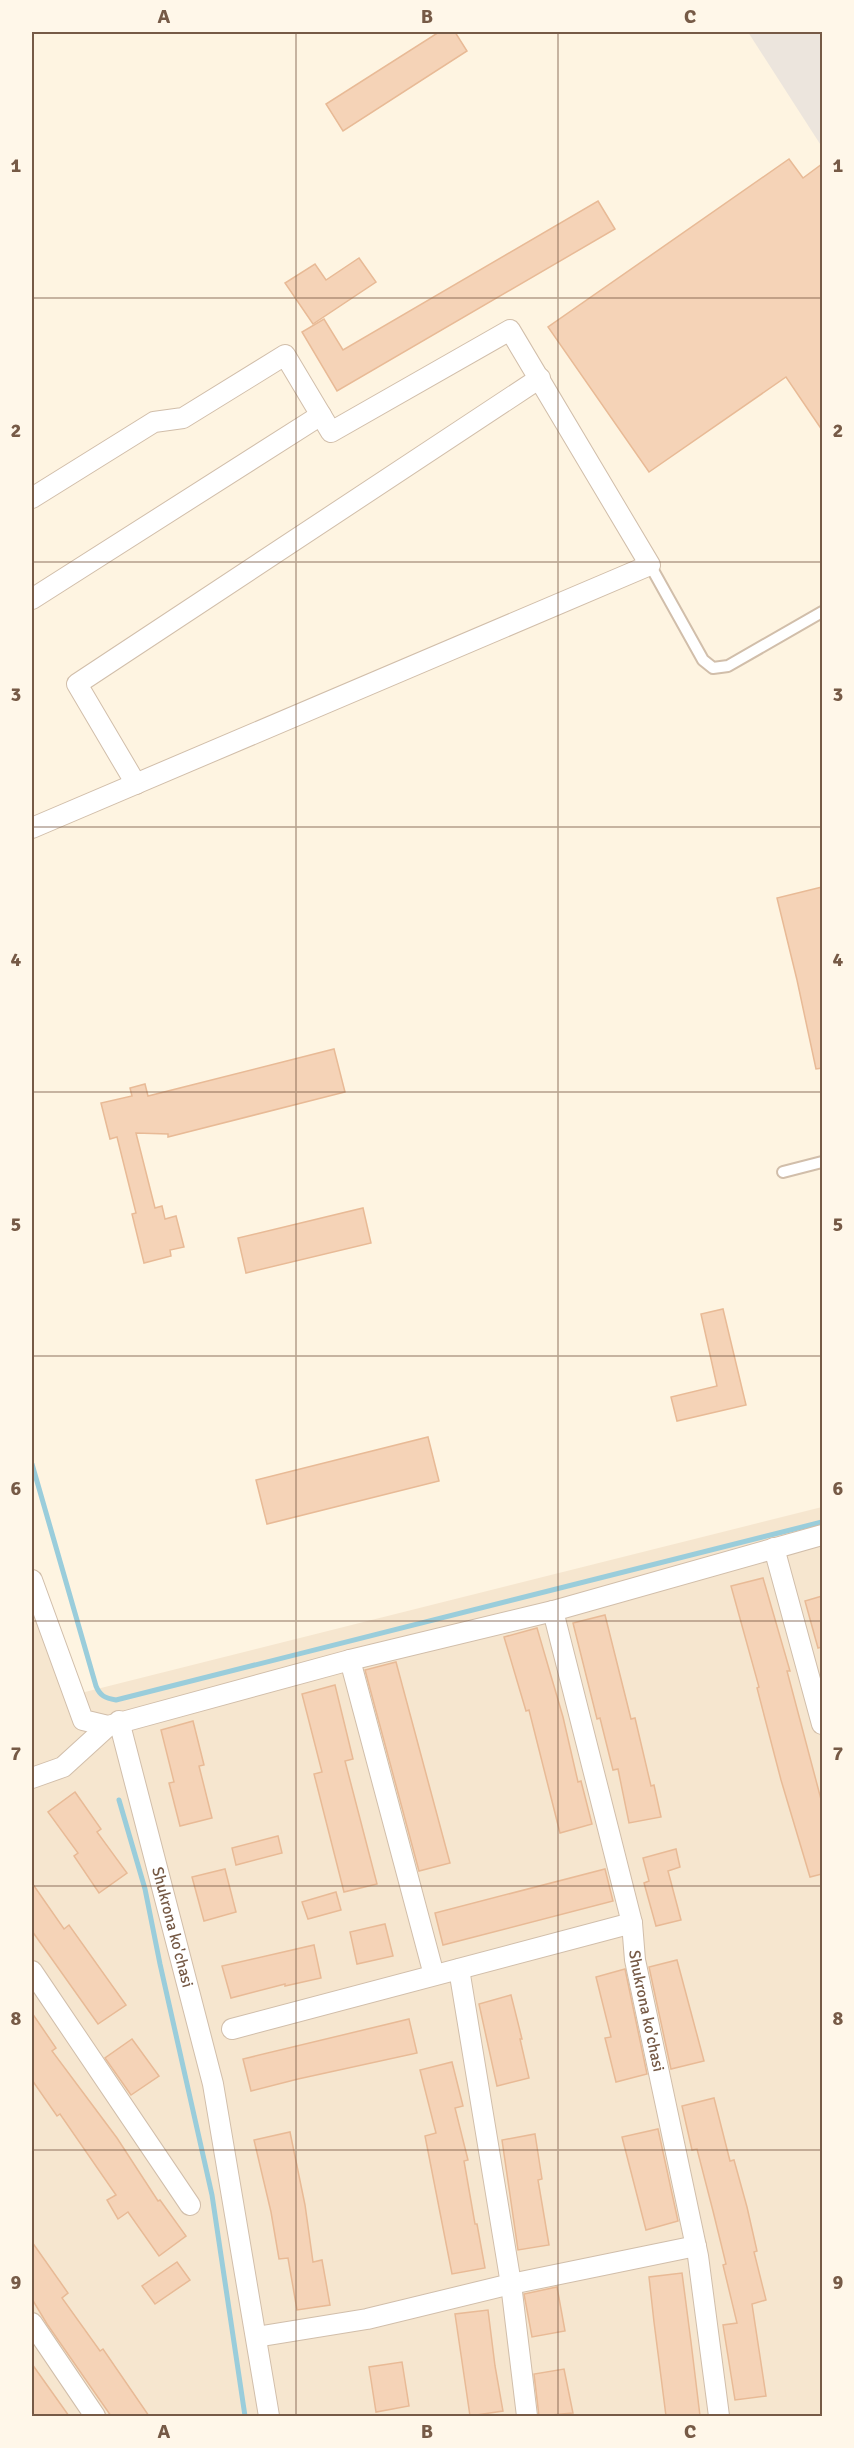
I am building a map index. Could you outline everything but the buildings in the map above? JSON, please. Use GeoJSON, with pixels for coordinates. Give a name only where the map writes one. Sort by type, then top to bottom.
{"type":"FeatureCollection","features":[{"type":"Feature","properties":{"kind":"street"},"geometry":{"type":"LineString","coordinates":[[32,498],[154,422],[183,418],[285,355],[331,432],[510,330],[650,565],[32,828]]}},
{"type":"Feature","properties":{"kind":"street"},"geometry":{"type":"LineString","coordinates":[[136,784],[77,684],[540,378]]}},
{"type":"Feature","properties":{"kind":"street"},"geometry":{"type":"LineString","coordinates":[[32,599],[321,416]]}},
{"type":"Feature","properties":{"kind":"street"},"geometry":{"type":"LineString","coordinates":[[32,1580],[83,1720],[114,1724],[350,1660],[553,1611],[822,1536]]}},
{"type":"Feature","properties":{"kind":"street"},"geometry":{"type":"LineString","coordinates":[[774,1548],[822,1724]]}},
{"type":"Feature","properties":{"kind":"street","name":"Shukrona ko'chasi"},"geometry":{"type":"LineString","coordinates":[[553,1611],[632,1923],[635,1960],[696,2246],[719,2416]]}},
{"type":"Feature","properties":{"kind":"street"},"geometry":{"type":"LineString","coordinates":[[350,1660],[434,1976]]}},
{"type":"Feature","properties":{"kind":"street"},"geometry":{"type":"LineString","coordinates":[[32,1778],[63,1767],[114,1724]]}},
{"type":"Feature","properties":{"kind":"street","name":"Shukrona ko'chasi"},"geometry":{"type":"LineString","coordinates":[[114,1724],[213,2084],[269,2416]]}},
{"type":"Feature","properties":{"kind":"street"},"geometry":{"type":"LineString","coordinates":[[232,2029],[632,1923]]}},
{"type":"Feature","properties":{"kind":"street"},"geometry":{"type":"LineString","coordinates":[[459,1969],[511,2284],[527,2416]]}},
{"type":"Feature","properties":{"kind":"street"},"geometry":{"type":"LineString","coordinates":[[32,1971],[190,2205]]}},
{"type":"Feature","properties":{"kind":"street"},"geometry":{"type":"LineString","coordinates":[[256,2337],[367,2319],[511,2284],[696,2246]]}},
{"type":"Feature","properties":{"kind":"street"},"geometry":{"type":"LineString","coordinates":[[32,2323],[95,2416]]}},
{"type":"Feature","properties":{"kind":"lane"},"geometry":{"type":"LineString","coordinates":[[650,565],[703,660],[712,668],[728,666],[822,612]]}},
{"type":"Feature","properties":{"kind":"lane"},"geometry":{"type":"LineString","coordinates":[[783,1172],[822,1162]]}},
{"type":"Feature","properties":{"kind":"shaded area"},"geometry":{"type":"Polygon","coordinates":[[[748,32],[822,32],[822,147],[793,102],[748,32]]]}},
{"type":"Feature","properties":{"kind":"shaded area"},"geometry":{"type":"Polygon","coordinates":[[[822,1507],[822,2416],[32,2416],[32,1569],[69,1696],[822,1507]]]}},
{"type":"Feature","properties":{"kind":"waterway"},"geometry":{"type":"LineString","coordinates":[[32,1464],[96,1686],[103,1696],[116,1700],[822,1522]]}},
{"type":"Feature","properties":{"kind":"waterway"},"geometry":{"type":"LineString","coordinates":[[119,1800],[145,1889],[212,2195],[245,2416]]}}]}
